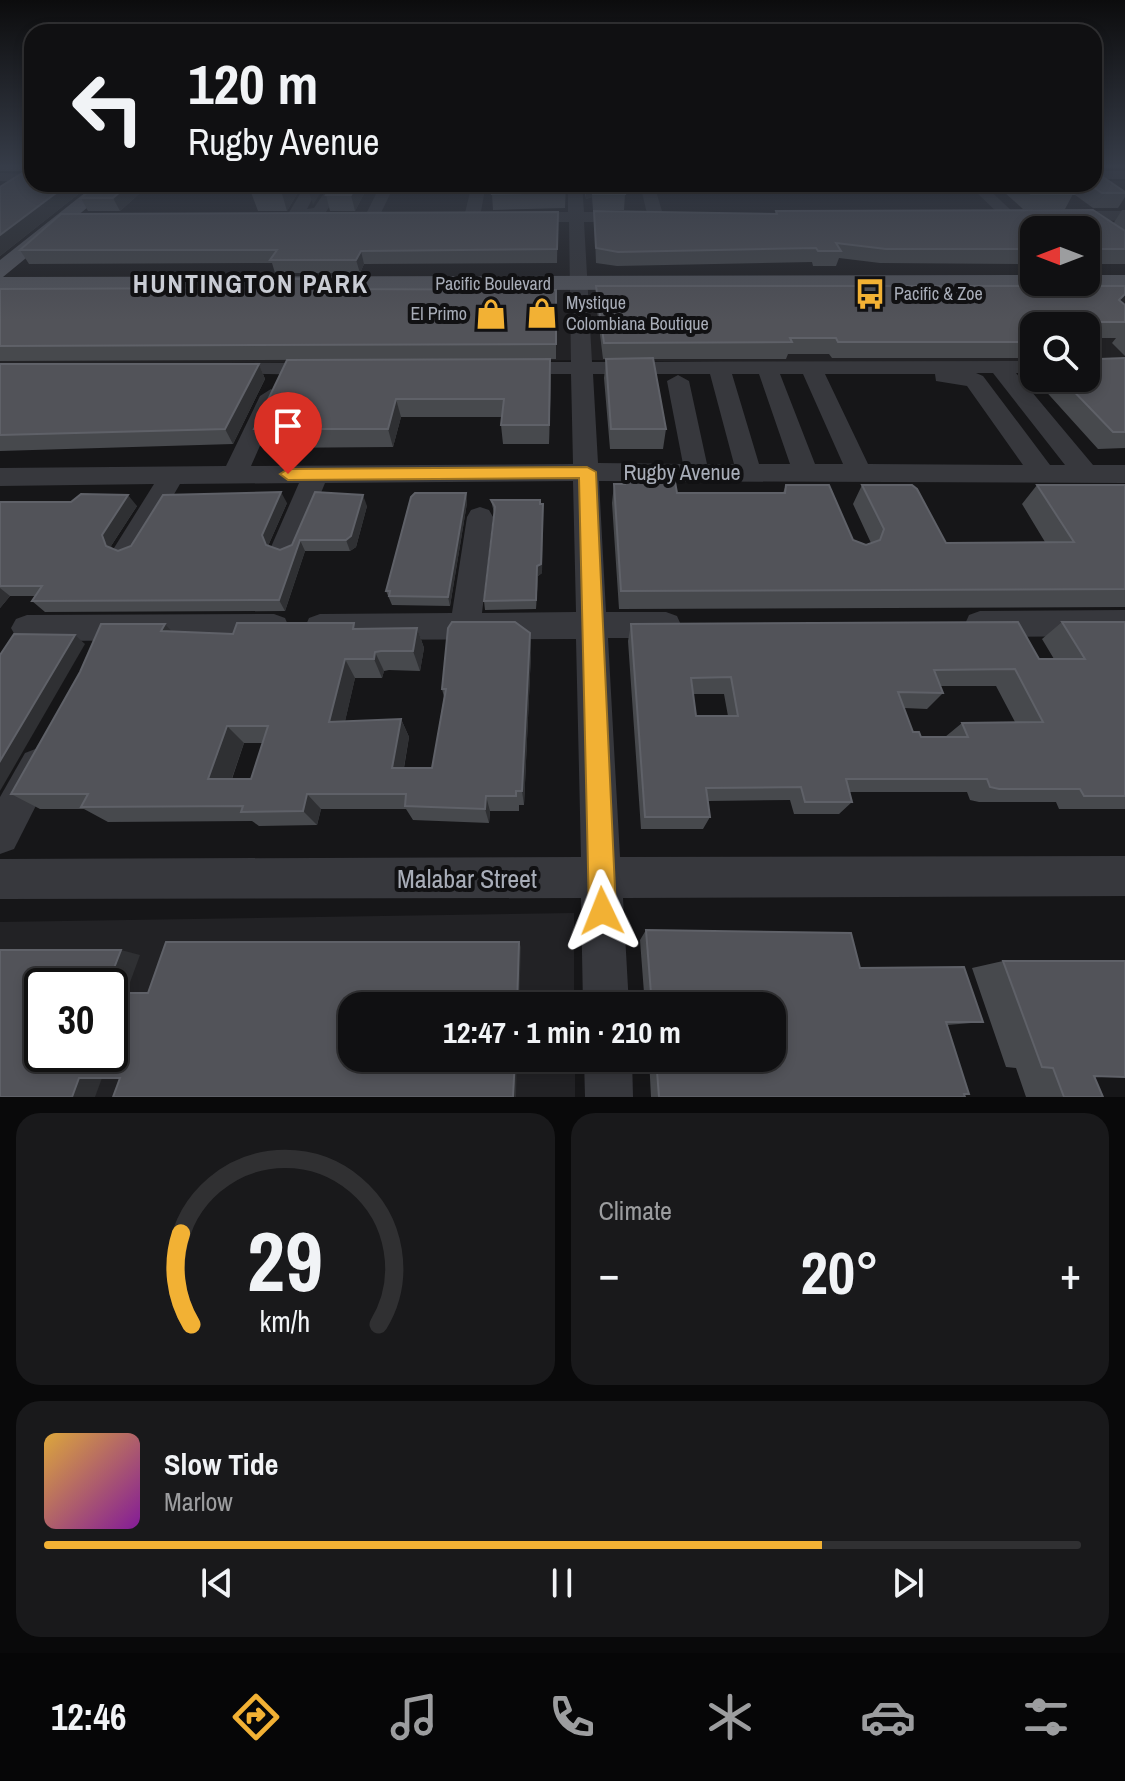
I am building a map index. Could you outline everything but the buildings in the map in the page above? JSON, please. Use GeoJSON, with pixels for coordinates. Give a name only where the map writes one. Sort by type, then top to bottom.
{"type":"FeatureCollection","features":[{"type":"Feature","properties":{"kind":"main road"},"geometry":{"type":"LineString","coordinates":[[0,271],[64,219]]}},
{"type":"Feature","properties":{"kind":"main road","name":"Pacific Boulevard"},"geometry":{"type":"LineString","coordinates":[[0,284],[1020,282]]}},
{"type":"Feature","properties":{"kind":"main road"},"geometry":{"type":"LineString","coordinates":[[1100,282],[1125,282]]}},
{"type":"Feature","properties":{"kind":"street"},"geometry":{"type":"LineString","coordinates":[[576,218],[605,992]]}},
{"type":"Feature","properties":{"kind":"street"},"geometry":{"type":"LineString","coordinates":[[64,219],[91,219]]}},
{"type":"Feature","properties":{"kind":"street"},"geometry":{"type":"LineString","coordinates":[[1100,225],[1113,235]]}},
{"type":"Feature","properties":{"kind":"street"},"geometry":{"type":"LineString","coordinates":[[719,367],[749,473]]}},
{"type":"Feature","properties":{"kind":"street"},"geometry":{"type":"LineString","coordinates":[[491,368],[767,367],[930,378],[961,375],[975,381],[1043,474]]}},
{"type":"Feature","properties":{"kind":"street"},"geometry":{"type":"LineString","coordinates":[[767,367],[815,473],[834,498]]}},
{"type":"Feature","properties":{"kind":"street"},"geometry":{"type":"LineString","coordinates":[[999,367],[1086,474]]}},
{"type":"Feature","properties":{"kind":"street"},"geometry":{"type":"LineString","coordinates":[[813,372],[1020,367]]}},
{"type":"Feature","properties":{"kind":"street"},"geometry":{"type":"LineString","coordinates":[[205,369],[344,369]]}},
{"type":"Feature","properties":{"kind":"street"},"geometry":{"type":"LineString","coordinates":[[234,475],[284,369]]}},
{"type":"Feature","properties":{"kind":"street"},"geometry":{"type":"LineString","coordinates":[[813,372],[859,473]]}},
{"type":"Feature","properties":{"kind":"street"},"geometry":{"type":"LineString","coordinates":[[678,381],[697,473]]}},
{"type":"Feature","properties":{"kind":"street","name":"Rugby Avenue"},"geometry":{"type":"LineString","coordinates":[[0,477],[587,472],[1125,474]]}},
{"type":"Feature","properties":{"kind":"street"},"geometry":{"type":"LineString","coordinates":[[285,547],[316,474]]}},
{"type":"Feature","properties":{"kind":"street"},"geometry":{"type":"LineString","coordinates":[[128,548],[173,475]]}},
{"type":"Feature","properties":{"kind":"street"},"geometry":{"type":"LineString","coordinates":[[465,626],[480,517]]}},
{"type":"Feature","properties":{"kind":"street"},"geometry":{"type":"LineString","coordinates":[[953,624],[1125,623]]}},
{"type":"Feature","properties":{"kind":"street"},"geometry":{"type":"LineString","coordinates":[[27,628],[702,625]]}},
{"type":"Feature","properties":{"kind":"street"},"geometry":{"type":"LineString","coordinates":[[0,835],[52,740]]}},
{"type":"Feature","properties":{"kind":"street","name":"Malabar Street"},"geometry":{"type":"LineString","coordinates":[[0,879],[601,880],[1125,876]]}},
{"type":"Feature","properties":{"kind":"street"},"geometry":{"type":"LineString","coordinates":[[608,1072],[609,1097]]}},
{"type":"Feature","properties":{"kind":"shaded area"},"geometry":{"type":"Polygon","coordinates":[[[0,218],[1020,218],[1020,296],[1100,296],[1100,218],[1125,218],[1125,368],[1100,367],[1100,312],[1020,312],[1020,367],[599,360],[0,365],[0,218]]]}},
{"type":"Feature","properties":{"kind":"shaded area"},"geometry":{"type":"Polygon","coordinates":[[[574,913],[574,992],[338,992],[338,1072],[575,1072],[575,1097],[0,1097],[0,922],[574,913]]]}},
{"type":"Feature","properties":{"kind":"place","name":"Pacific & Zoe"},"geometry":{"type":"Point","coordinates":[870,294]}},
{"type":"Feature","properties":{"kind":"place","name":"Mystique Colombiana Boutique"},"geometry":{"type":"Point","coordinates":[542,313]}},
{"type":"Feature","properties":{"kind":"place","name":"El Primo"},"geometry":{"type":"Point","coordinates":[491,314]}},
{"type":"Feature","properties":{"kind":"district","name":"HUNTINGTON PARK"},"geometry":{"type":"Point","coordinates":[251,284]}},
{"type":"Feature","properties":{"kind":"route"},"geometry":{"type":"LineString","coordinates":[[288,474],[587,472],[602,911]]}}]}
